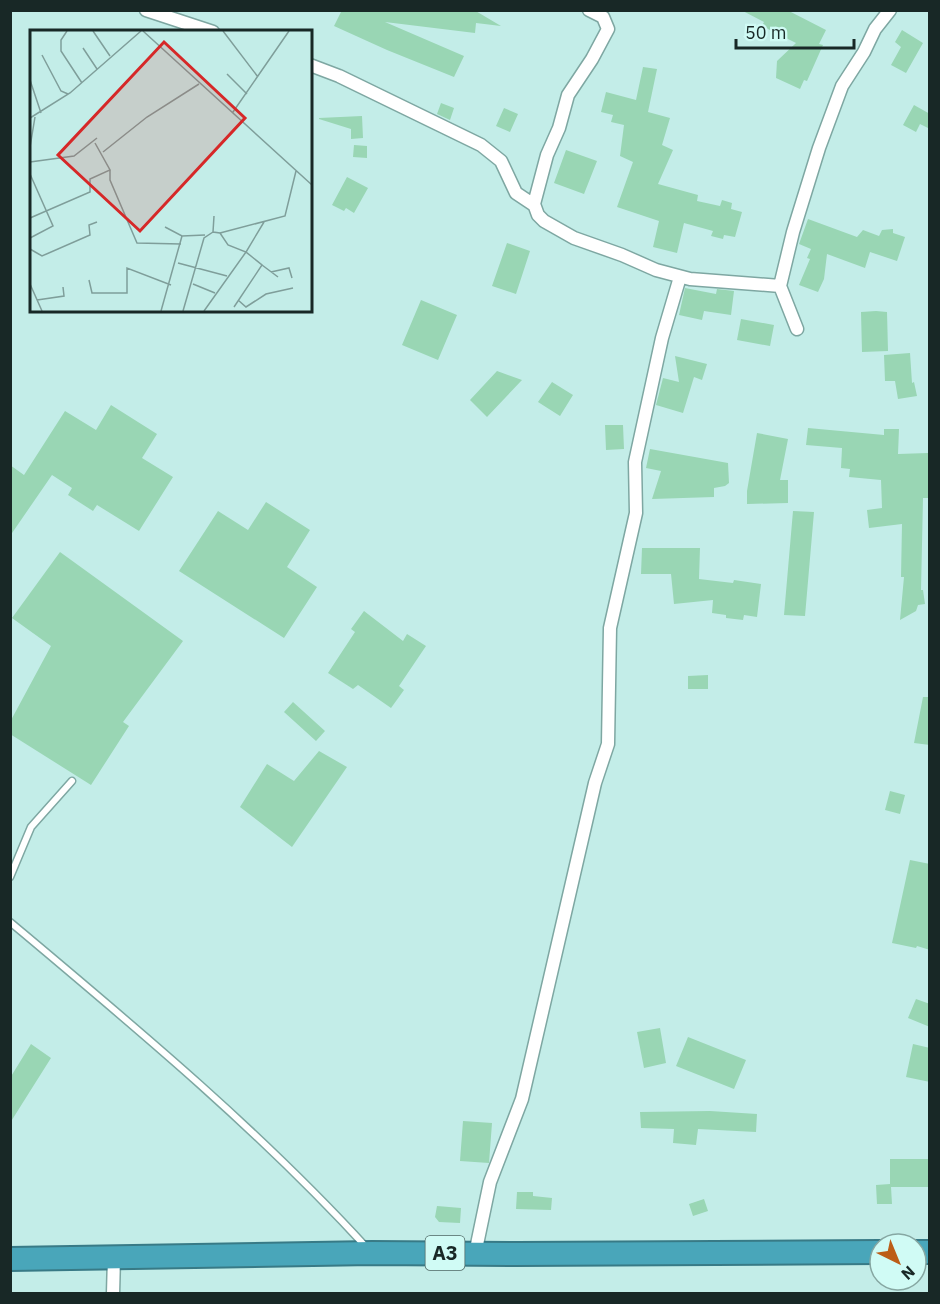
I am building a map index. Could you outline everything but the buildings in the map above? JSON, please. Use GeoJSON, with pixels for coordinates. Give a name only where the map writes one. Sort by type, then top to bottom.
{"type":"FeatureCollection","features":[{"type":"Feature","properties":{"kind":"highway","name":"A3"},"geometry":{"type":"LineString","coordinates":[[10,1259],[372,1253],[868,1252]]}},
{"type":"Feature","properties":{"kind":"street"},"geometry":{"type":"LineString","coordinates":[[146,10],[207,30]]}},
{"type":"Feature","properties":{"kind":"street"},"geometry":{"type":"LineString","coordinates":[[534,205],[547,155],[559,128],[568,95],[592,59],[608,29],[603,17],[589,10]]}},
{"type":"Feature","properties":{"kind":"street"},"geometry":{"type":"LineString","coordinates":[[797,329],[780,286],[785,261],[819,148],[842,86],[864,52],[875,29],[890,10]]}},
{"type":"Feature","properties":{"kind":"street"},"geometry":{"type":"LineString","coordinates":[[312,66],[339,76],[481,145],[501,161],[516,193],[534,205],[538,215],[544,221],[574,237],[656,270],[680,277],[780,286]]}},
{"type":"Feature","properties":{"kind":"street"},"geometry":{"type":"LineString","coordinates":[[475,1254],[490,1182],[522,1099],[596,783],[608,744],[610,628],[636,513],[635,462],[662,338],[680,277]]}},
{"type":"Feature","properties":{"kind":"street"},"geometry":{"type":"LineString","coordinates":[[113,1293],[114,1257]]}},
{"type":"Feature","properties":{"kind":"lane"},"geometry":{"type":"LineString","coordinates":[[10,877],[31,827],[72,780]]}},
{"type":"Feature","properties":{"kind":"lane"},"geometry":{"type":"LineString","coordinates":[[10,922],[179,1065],[318,1194],[372,1253]]}}]}
